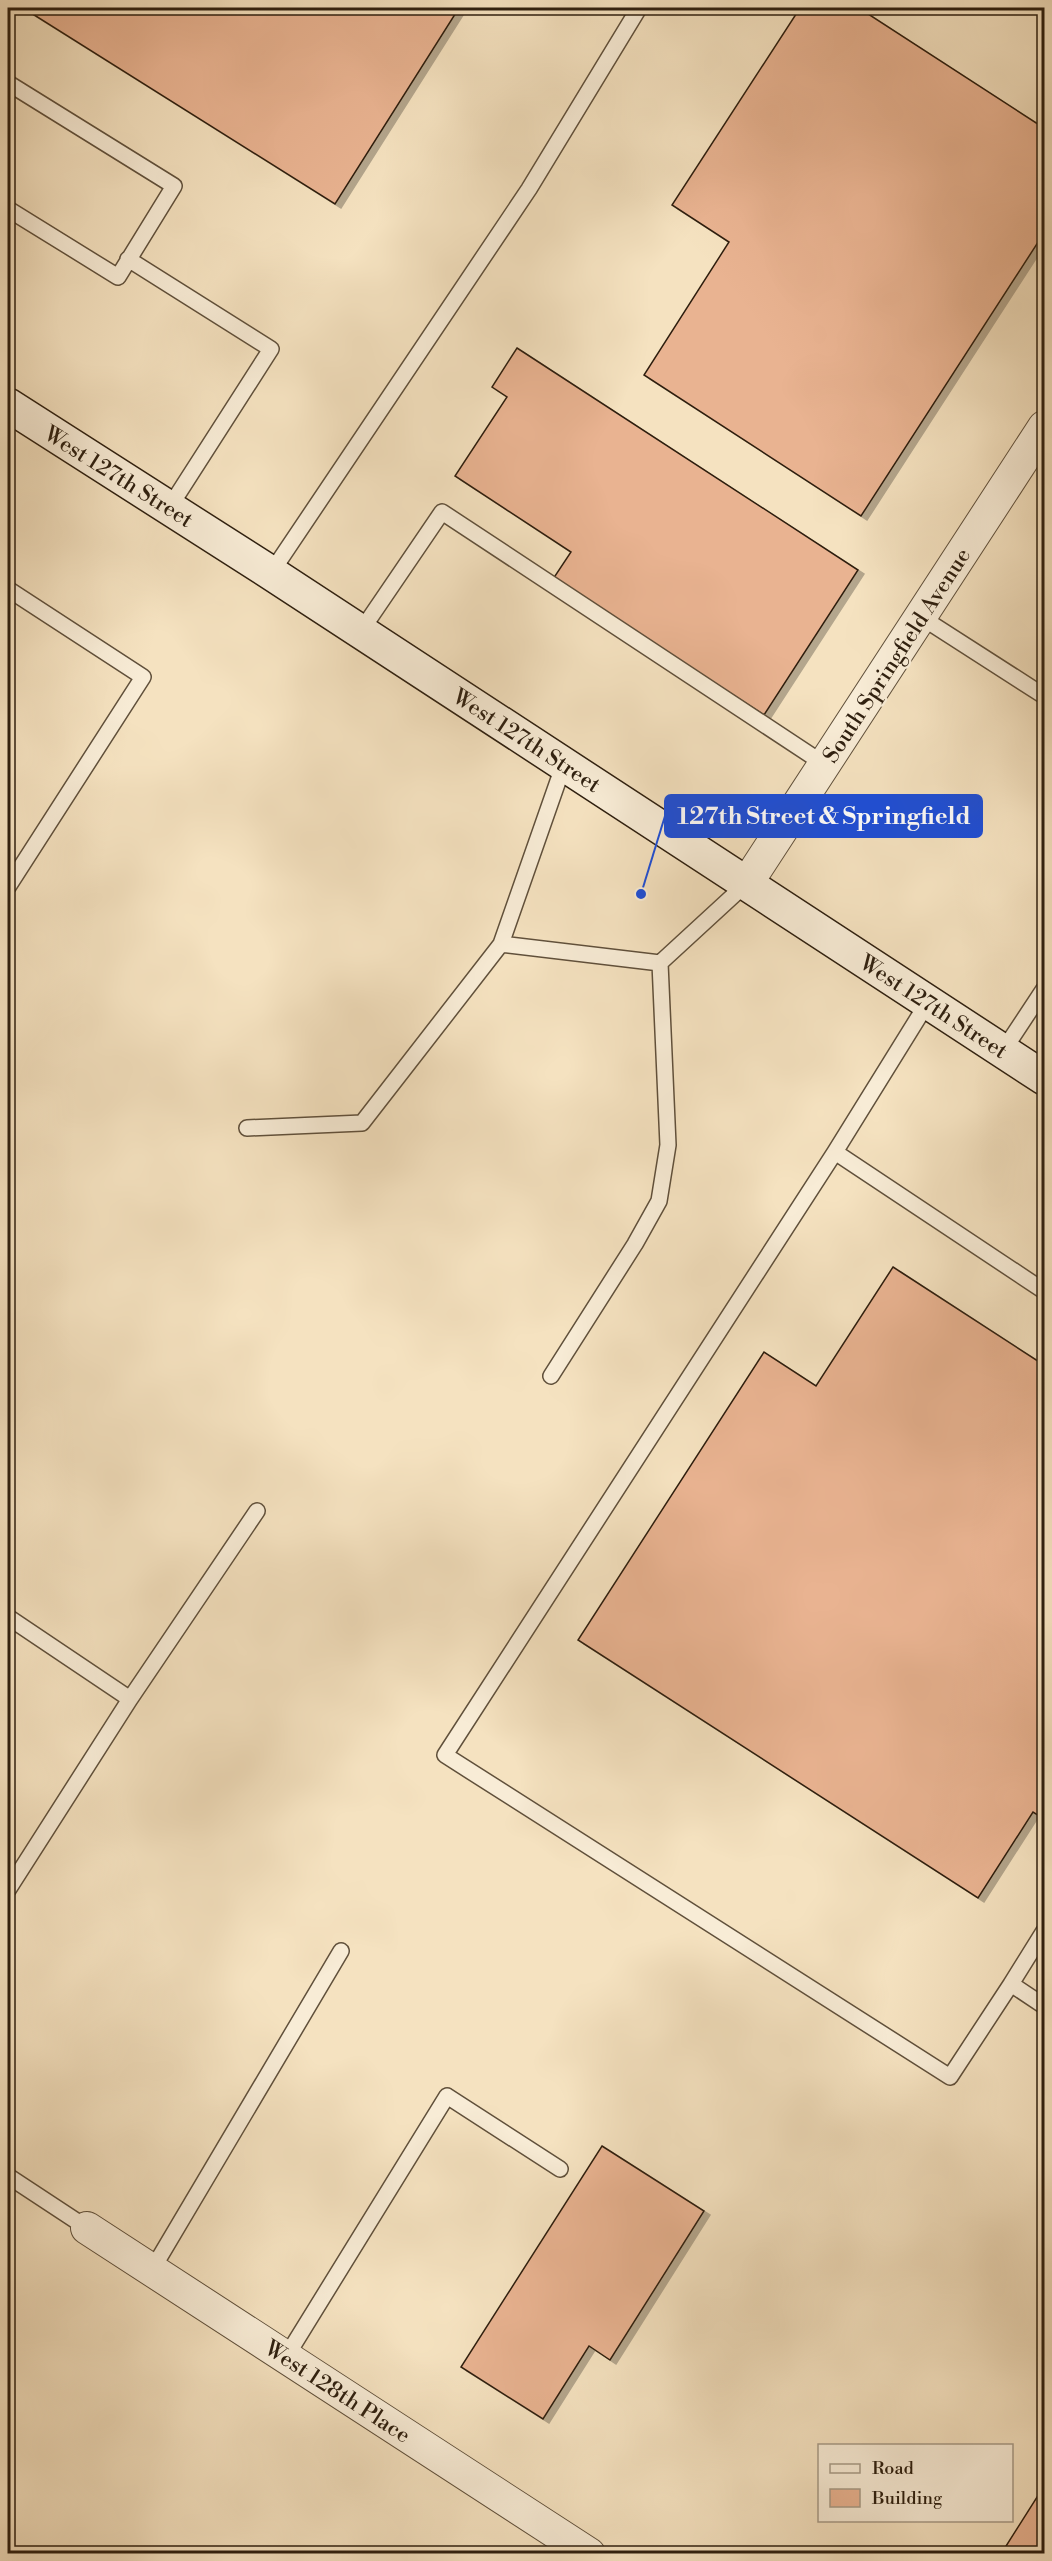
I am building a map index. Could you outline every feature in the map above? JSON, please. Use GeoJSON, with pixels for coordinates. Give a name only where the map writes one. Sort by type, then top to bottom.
{"type":"FeatureCollection","features":[{"type":"Feature","properties":{"kind":"main road","name":"West 127th Street"},"geometry":{"type":"LineString","coordinates":[[8,405],[361,631],[1044,1078]]}},
{"type":"Feature","properties":{"kind":"street","name":"South Springfield Avenue"},"geometry":{"type":"LineString","coordinates":[[747,883],[1044,427]]}},
{"type":"Feature","properties":{"kind":"street","name":"West 128th Place"},"geometry":{"type":"LineString","coordinates":[[87,2228],[589,2553]]}},
{"type":"Feature","properties":{"kind":"lane"},"geometry":{"type":"LineString","coordinates":[[271,573],[530,189],[639,8]]}},
{"type":"Feature","properties":{"kind":"lane"},"geometry":{"type":"LineString","coordinates":[[8,83],[174,186],[118,277],[8,209]]}},
{"type":"Feature","properties":{"kind":"lane"},"geometry":{"type":"LineString","coordinates":[[128,259],[271,349],[169,508]]}},
{"type":"Feature","properties":{"kind":"lane"},"geometry":{"type":"LineString","coordinates":[[361,631],[442,512],[824,764]]}},
{"type":"Feature","properties":{"kind":"lane"},"geometry":{"type":"LineString","coordinates":[[8,589],[143,677],[8,887]]}},
{"type":"Feature","properties":{"kind":"lane"},"geometry":{"type":"LineString","coordinates":[[921,617],[1044,696]]}},
{"type":"Feature","properties":{"kind":"lane"},"geometry":{"type":"LineString","coordinates":[[247,1128],[362,1123],[501,944],[564,764]]}},
{"type":"Feature","properties":{"kind":"lane"},"geometry":{"type":"LineString","coordinates":[[501,944],[660,963],[747,883]]}},
{"type":"Feature","properties":{"kind":"lane"},"geometry":{"type":"LineString","coordinates":[[551,1376],[636,1244],[659,1201],[668,1145],[660,963]]}},
{"type":"Feature","properties":{"kind":"lane"},"geometry":{"type":"LineString","coordinates":[[1003,1051],[1044,989]]}},
{"type":"Feature","properties":{"kind":"lane"},"geometry":{"type":"LineString","coordinates":[[928,1002],[835,1152],[445,1755],[950,2077],[1044,1931]]}},
{"type":"Feature","properties":{"kind":"lane"},"geometry":{"type":"LineString","coordinates":[[835,1152],[1044,1291]]}},
{"type":"Feature","properties":{"kind":"lane"},"geometry":{"type":"LineString","coordinates":[[8,1890],[130,1699],[257,1511]]}},
{"type":"Feature","properties":{"kind":"lane"},"geometry":{"type":"LineString","coordinates":[[8,1617],[130,1699]]}},
{"type":"Feature","properties":{"kind":"lane"},"geometry":{"type":"LineString","coordinates":[[152,2270],[341,1951]]}},
{"type":"Feature","properties":{"kind":"lane"},"geometry":{"type":"LineString","coordinates":[[1011,1984],[1044,2006]]}},
{"type":"Feature","properties":{"kind":"lane"},"geometry":{"type":"LineString","coordinates":[[286,2357],[447,2096],[560,2169]]}},
{"type":"Feature","properties":{"kind":"lane"},"geometry":{"type":"LineString","coordinates":[[8,2176],[87,2228]]}},
{"type":"Feature","properties":{"kind":"building"},"geometry":{"type":"Polygon","coordinates":[[[23,8],[459,8],[335,204],[23,8]]]}},
{"type":"Feature","properties":{"kind":"building"},"geometry":{"type":"Polygon","coordinates":[[[800,8],[859,8],[1044,128],[1044,233],[861,516],[644,375],[729,242],[672,205],[800,8]]]}},
{"type":"Feature","properties":{"kind":"building"},"geometry":{"type":"Polygon","coordinates":[[[517,348],[858,570],[764,715],[553,579],[571,552],[455,476],[507,397],[492,387],[517,348]]]}},
{"type":"Feature","properties":{"kind":"building"},"geometry":{"type":"Polygon","coordinates":[[[893,1267],[1044,1365],[1044,1819],[1033,1812],[978,1898],[578,1640],[764,1352],[816,1386],[893,1267]]]}},
{"type":"Feature","properties":{"kind":"building"},"geometry":{"type":"Polygon","coordinates":[[[602,2146],[704,2211],[610,2360],[589,2346],[543,2419],[461,2367],[602,2146]]]}},
{"type":"Feature","properties":{"kind":"building"},"geometry":{"type":"Polygon","coordinates":[[[1044,2486],[1044,2554],[1001,2554],[1044,2486]]]}},
{"type":"Feature","properties":{"kind":"place","name":"127th Street & Springfield"},"geometry":{"type":"Point","coordinates":[641,894]}}]}
